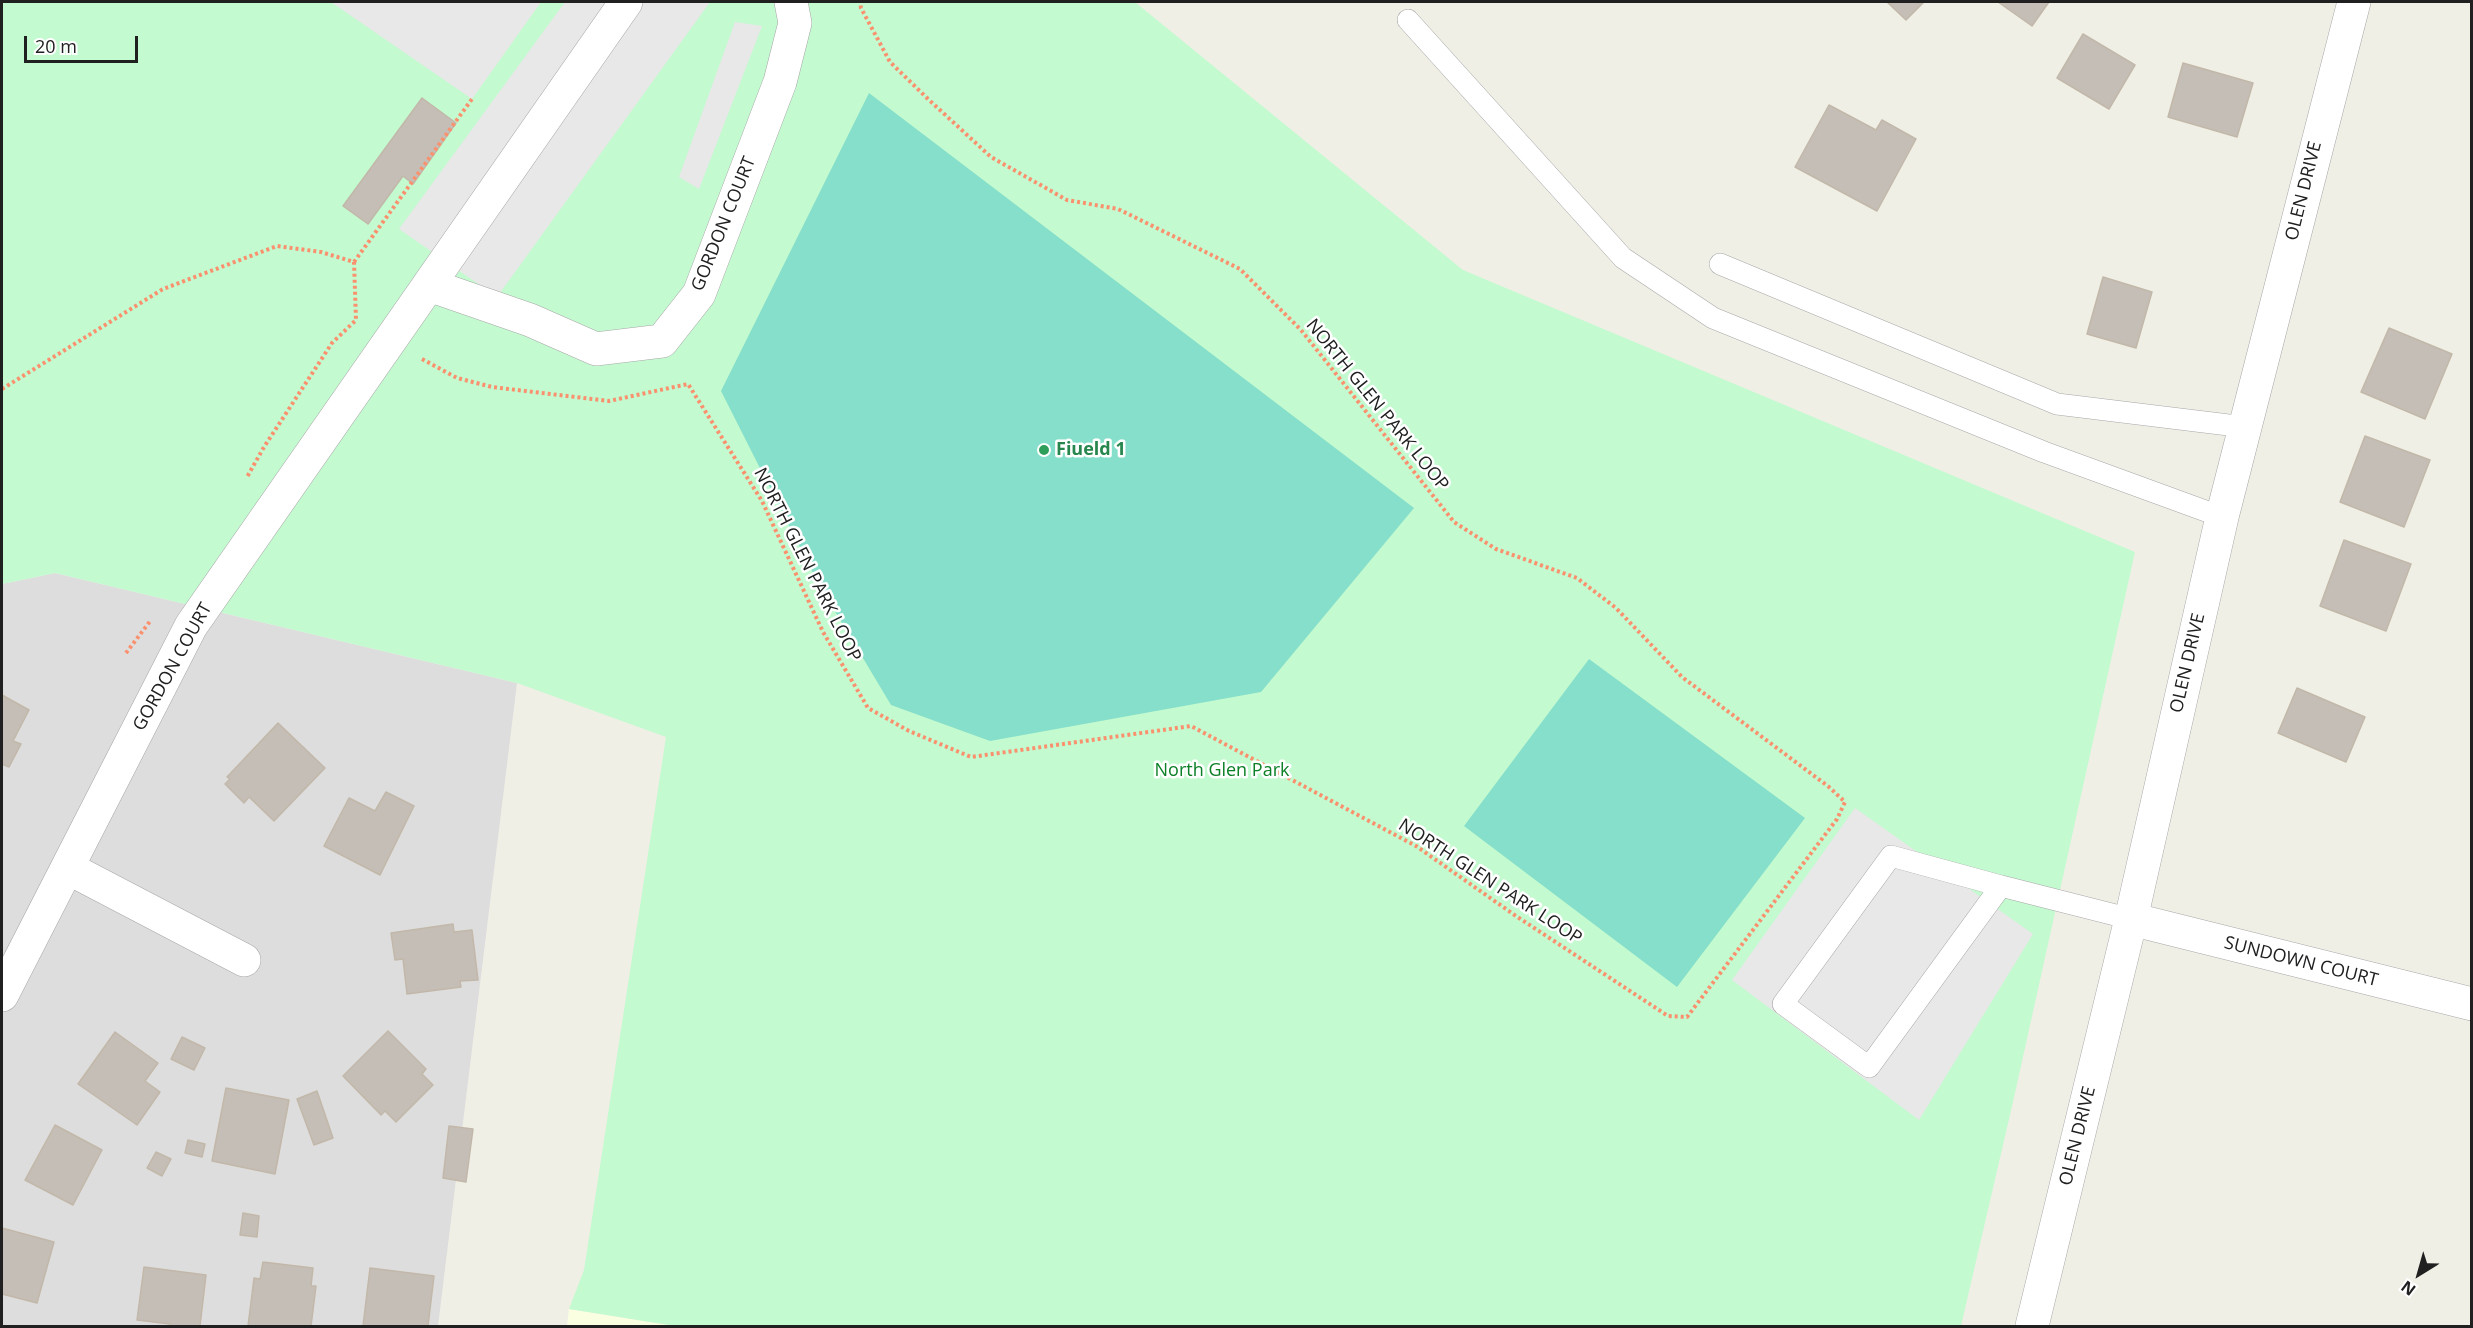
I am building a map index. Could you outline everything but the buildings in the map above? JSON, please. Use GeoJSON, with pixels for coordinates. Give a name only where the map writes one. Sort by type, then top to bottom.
{"type":"FeatureCollection","features":[{"type":"Feature","properties":{"kind":"street","name":"GORDON COURT"},"geometry":{"type":"LineString","coordinates":[[2,995],[191,626],[626,2]]}},
{"type":"Feature","properties":{"kind":"street","name":"GORDON COURT"},"geometry":{"type":"LineString","coordinates":[[429,285],[530,320],[596,349],[662,341],[699,294],[763,127],[780,82],[795,23],[791,2]]}},
{"type":"Feature","properties":{"kind":"street","name":"OLEN DRIVE"},"geometry":{"type":"LineString","coordinates":[[2032,1326],[2131,919],[2222,517],[2354,2]]}},
{"type":"Feature","properties":{"kind":"street"},"geometry":{"type":"LineString","coordinates":[[69,868],[244,960]]}},
{"type":"Feature","properties":{"kind":"street","name":"SUNDOWN COURT"},"geometry":{"type":"LineString","coordinates":[[2131,919],[2472,1004]]}},
{"type":"Feature","properties":{"kind":"lane"},"geometry":{"type":"LineString","coordinates":[[1408,20],[1623,258],[1713,318],[2044,452],[2222,517]]}},
{"type":"Feature","properties":{"kind":"lane"},"geometry":{"type":"LineString","coordinates":[[1720,264],[2057,404],[2245,427]]}},
{"type":"Feature","properties":{"kind":"lane"},"geometry":{"type":"LineString","coordinates":[[2001,886],[1869,1067],[1783,1004],[1891,856],[2131,919]]}},
{"type":"Feature","properties":{"kind":"path","name":"NORTH GLEN PARK LOOP"},"geometry":{"type":"LineString","coordinates":[[354,262],[356,320],[389,342],[457,378],[492,387],[609,401],[688,384],[762,501],[823,632],[868,708],[909,731],[971,757],[1191,726],[1416,846],[1516,916],[1668,1016],[1687,1017],[1837,819],[1845,802],[1829,787],[1682,677],[1616,608],[1577,578],[1496,549],[1454,522],[1301,330],[1240,269],[1118,209],[1067,200],[992,157],[890,62],[860,2]]}},
{"type":"Feature","properties":{"kind":"path"},"geometry":{"type":"LineString","coordinates":[[2,389],[163,289],[277,246],[321,252],[354,262],[472,99]]}},
{"type":"Feature","properties":{"kind":"shaded area"},"geometry":{"type":"Polygon","coordinates":[[[331,2],[541,2],[472,99],[331,2]]]}},
{"type":"Feature","properties":{"kind":"shaded area"},"geometry":{"type":"Polygon","coordinates":[[[565,2],[710,2],[497,297],[399,229],[565,2]]]}},
{"type":"Feature","properties":{"kind":"shaded area"},"geometry":{"type":"Polygon","coordinates":[[[735,22],[762,26],[699,189],[679,177],[735,22]]]}},
{"type":"Feature","properties":{"kind":"shaded area"},"geometry":{"type":"Polygon","coordinates":[[[55,573],[517,683],[438,1326],[2,1326],[2,584],[55,573]]]}},
{"type":"Feature","properties":{"kind":"shaded area"},"geometry":{"type":"Polygon","coordinates":[[[1855,808],[2033,934],[1919,1120],[1732,980],[1855,808]]]}},
{"type":"Feature","properties":{"kind":"shaded area"},"geometry":{"type":"Polygon","coordinates":[[[569,1309],[675,1326],[567,1326],[569,1309]]]}},
{"type":"Feature","properties":{"kind":"green space","name":"North Glen Park"},"geometry":{"type":"Polygon","coordinates":[[[2,2],[1135,2],[1463,270],[2135,552],[1961,1326],[675,1326],[569,1309],[584,1270],[666,737],[517,683],[55,573],[2,584],[2,2]]]}},
{"type":"Feature","properties":{"kind":"green space","name":"Fiueld 1"},"geometry":{"type":"Polygon","coordinates":[[[869,93],[1414,508],[1261,692],[990,741],[891,705],[817,581],[721,391],[869,93]]]}},
{"type":"Feature","properties":{"kind":"green space"},"geometry":{"type":"Polygon","coordinates":[[[1589,659],[1805,818],[1677,987],[1464,826],[1589,659]]]}},
{"type":"Feature","properties":{"kind":"place","name":"Fiueld 1"},"geometry":{"type":"Point","coordinates":[1044,450]}}]}
